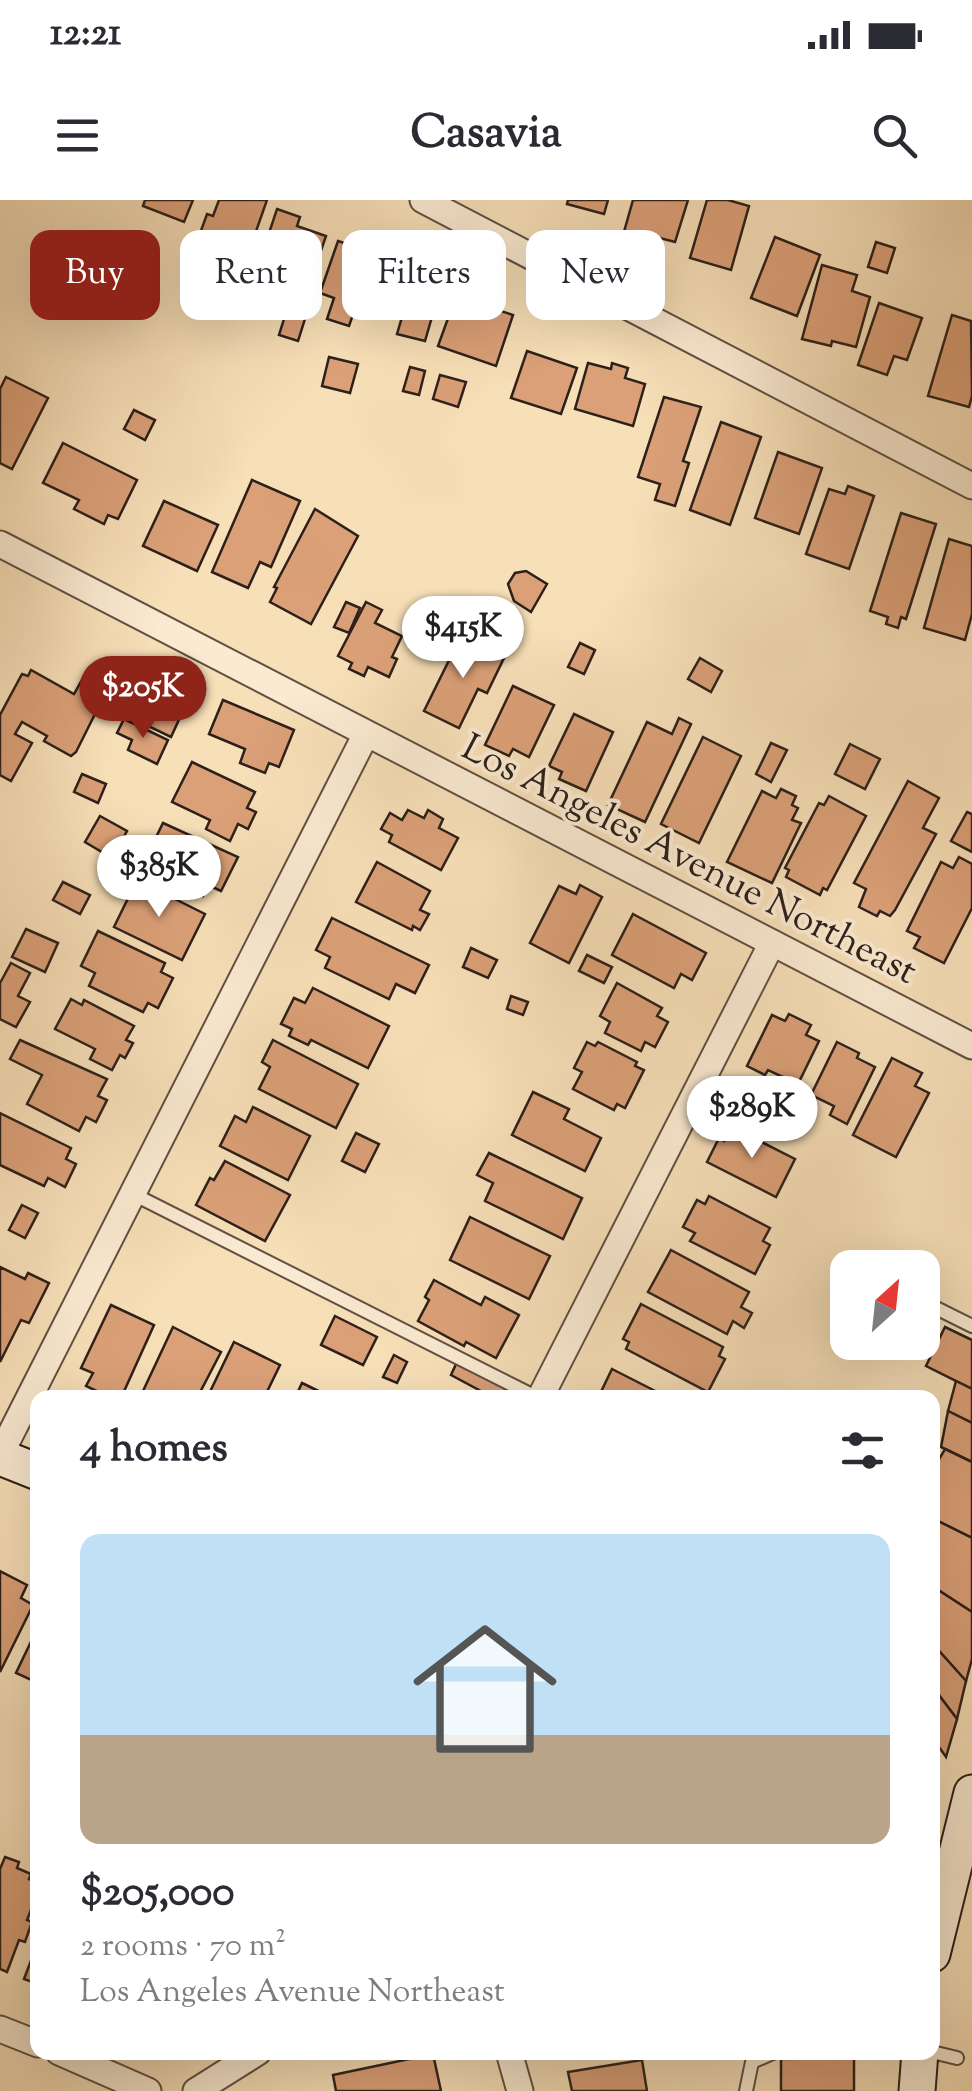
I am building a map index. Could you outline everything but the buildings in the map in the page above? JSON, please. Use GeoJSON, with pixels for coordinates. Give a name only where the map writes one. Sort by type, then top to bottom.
{"type":"FeatureCollection","features":[{"type":"Feature","properties":{"kind":"street"},"geometry":{"type":"LineString","coordinates":[[422,200],[972,486]]}},
{"type":"Feature","properties":{"kind":"street","name":"Los Angeles Avenue Northeast"},"geometry":{"type":"LineString","coordinates":[[0,544],[972,1046]]}},
{"type":"Feature","properties":{"kind":"street"},"geometry":{"type":"LineString","coordinates":[[34,1390],[366,734]]}},
{"type":"Feature","properties":{"kind":"street"},"geometry":{"type":"LineString","coordinates":[[543,1390],[772,943]]}},
{"type":"Feature","properties":{"kind":"street"},"geometry":{"type":"LineString","coordinates":[[30,1397],[0,1456],[30,1469]]}},
{"type":"Feature","properties":{"kind":"street"},"geometry":{"type":"LineString","coordinates":[[940,1915],[954,1848],[972,1793]]}},
{"type":"Feature","properties":{"kind":"street"},"geometry":{"type":"LineString","coordinates":[[0,2029],[30,2041]]}},
{"type":"Feature","properties":{"kind":"street"},"geometry":{"type":"LineString","coordinates":[[78,2060],[148,2091]]}},
{"type":"Feature","properties":{"kind":"street"},"geometry":{"type":"LineString","coordinates":[[196,2091],[245,2060]]}},
{"type":"Feature","properties":{"kind":"street"},"geometry":{"type":"LineString","coordinates":[[511,2060],[520,2091]]}},
{"type":"Feature","properties":{"kind":"street"},"geometry":{"type":"LineString","coordinates":[[917,2091],[919,2060]]}},
{"type":"Feature","properties":{"kind":"lane"},"geometry":{"type":"LineString","coordinates":[[133,1194],[523,1390]]}},
{"type":"Feature","properties":{"kind":"lane"},"geometry":{"type":"LineString","coordinates":[[940,1311],[972,1326]]}},
{"type":"Feature","properties":{"kind":"lane"},"geometry":{"type":"LineString","coordinates":[[940,2054],[957,2058]]}},
{"type":"Feature","properties":{"kind":"lane"},"geometry":{"type":"LineString","coordinates":[[746,2091],[752,2062],[757,2060]]}}]}
